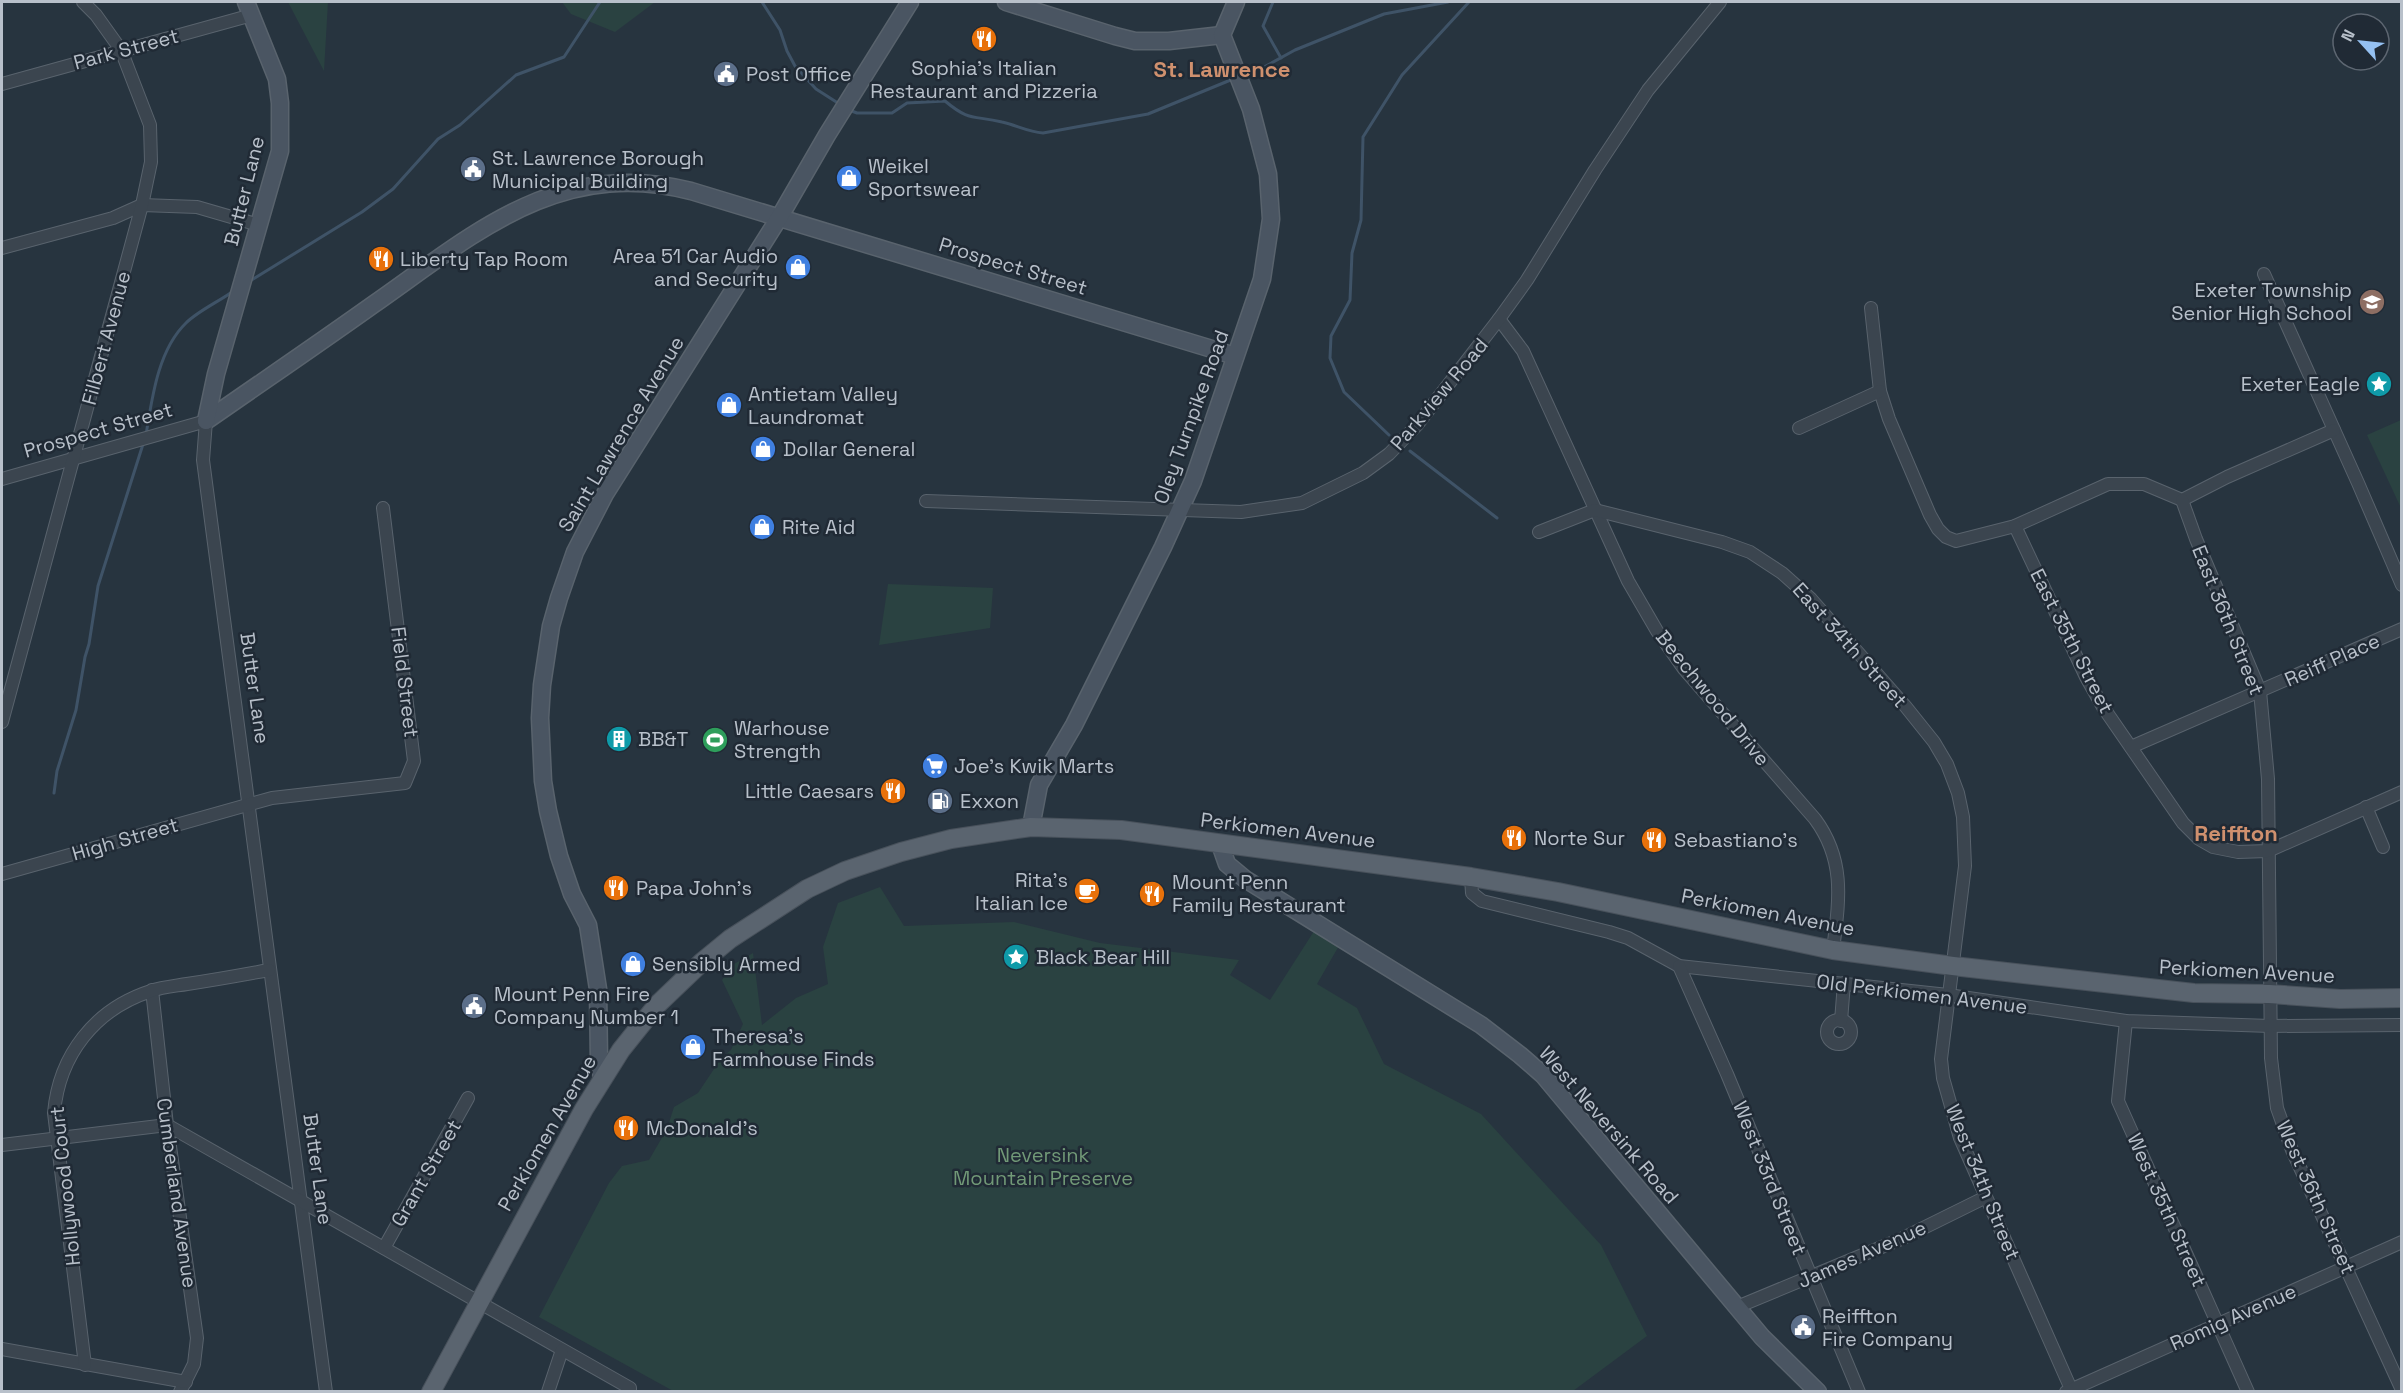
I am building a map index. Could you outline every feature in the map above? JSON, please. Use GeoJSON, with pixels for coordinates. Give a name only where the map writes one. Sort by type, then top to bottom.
{"type":"FeatureCollection","features":[{"type":"Feature","properties":{"kind":"main road","name":"Perkiomen Avenue"},"geometry":{"type":"LineString","coordinates":[[431,1392],[602,1078],[638,1028],[677,985],[730,939],[784,903],[845,871],[901,852],[951,839],[1031,827],[1113,829],[1471,877],[1557,892],[1833,950],[1953,966],[2194,993],[2269,994],[2340,999],[2402,998]]}},
{"type":"Feature","properties":{"kind":"street","name":"Filbert Avenue"},"geometry":{"type":"LineString","coordinates":[[2,722],[142,205],[151,162],[150,125],[121,50],[96,15],[82,2]]}},
{"type":"Feature","properties":{"kind":"street","name":"Saint Lawrence Avenue"},"geometry":{"type":"LineString","coordinates":[[602,1078],[599,1060],[598,989],[588,925],[572,894],[559,856],[543,781],[541,696],[551,626],[569,567],[596,509],[779,218],[835,121],[910,2]]}},
{"type":"Feature","properties":{"kind":"street"},"geometry":{"type":"LineString","coordinates":[[1006,2],[1115,36],[1135,40],[1169,41],[1222,35],[1227,17],[1236,2]]}},
{"type":"Feature","properties":{"kind":"street","name":"Parkview Road"},"geometry":{"type":"LineString","coordinates":[[926,501],[1241,512],[1293,504],[1339,486],[1363,473],[1389,454],[1417,425],[1499,319],[1527,280],[1648,90],[1720,2]]}},
{"type":"Feature","properties":{"kind":"street","name":"Park Street"},"geometry":{"type":"LineString","coordinates":[[2,84],[121,50],[249,8]]}},
{"type":"Feature","properties":{"kind":"street","name":"Butter Lane"},"geometry":{"type":"LineString","coordinates":[[249,8],[277,80],[280,103],[280,151],[216,374],[206,421],[203,460],[326,1392]]}},
{"type":"Feature","properties":{"kind":"street","name":"Oley Turnpike Road"},"geometry":{"type":"LineString","coordinates":[[1031,827],[1039,785],[1074,725],[1180,511],[1198,469],[1235,356],[1257,299],[1266,260],[1270,219],[1264,156],[1251,110],[1222,35]]}},
{"type":"Feature","properties":{"kind":"street","name":"Prospect Street"},"geometry":{"type":"LineString","coordinates":[[2,479],[206,421],[505,215],[566,190],[621,183],[653,184],[691,191],[1235,356]]}},
{"type":"Feature","properties":{"kind":"street"},"geometry":{"type":"LineString","coordinates":[[2,248],[112,218],[142,205],[197,207],[259,225]]}},
{"type":"Feature","properties":{"kind":"street"},"geometry":{"type":"LineString","coordinates":[[2264,274],[2402,585]]}},
{"type":"Feature","properties":{"kind":"street"},"geometry":{"type":"LineString","coordinates":[[1871,308],[1880,391],[1889,419],[1938,529],[1946,537],[1956,541],[2014,526],[2108,484],[2144,484],[2182,500],[2227,477],[2334,430]]}},
{"type":"Feature","properties":{"kind":"street","name":"Beechwood Drive"},"geometry":{"type":"LineString","coordinates":[[1499,319],[1523,351],[1628,581],[1657,631],[1684,669],[1815,819],[1828,840],[1835,857],[1839,893],[1833,950]]}},
{"type":"Feature","properties":{"kind":"street"},"geometry":{"type":"LineString","coordinates":[[1799,428],[1880,391]]}},
{"type":"Feature","properties":{"kind":"street","name":"East 36th Street"},"geometry":{"type":"LineString","coordinates":[[2182,500],[2260,691],[2268,779],[2269,994]]}},
{"type":"Feature","properties":{"kind":"street","name":"Field Street"},"geometry":{"type":"LineString","coordinates":[[334,790],[405,783],[414,761],[383,508]]}},
{"type":"Feature","properties":{"kind":"street"},"geometry":{"type":"LineString","coordinates":[[1539,532],[1595,510]]}},
{"type":"Feature","properties":{"kind":"street","name":"East 34th Street"},"geometry":{"type":"LineString","coordinates":[[1595,510],[1722,542],[1750,552],[1771,565],[1811,599],[1919,722],[1934,742],[1951,774],[1963,817],[1965,866],[1953,966]]}},
{"type":"Feature","properties":{"kind":"street","name":"East 35th Street"},"geometry":{"type":"LineString","coordinates":[[2014,526],[2086,677],[2108,714],[2183,823],[2199,839],[2225,850],[2268,851]]}},
{"type":"Feature","properties":{"kind":"street","name":"Reiff Place"},"geometry":{"type":"LineString","coordinates":[[2131,747],[2402,629]]}},
{"type":"Feature","properties":{"kind":"street","name":"High Street"},"geometry":{"type":"LineString","coordinates":[[2,874],[248,804],[272,798],[334,790]]}},
{"type":"Feature","properties":{"kind":"street"},"geometry":{"type":"LineString","coordinates":[[2268,851],[2402,792]]}},
{"type":"Feature","properties":{"kind":"street"},"geometry":{"type":"LineString","coordinates":[[2366,807],[2383,847]]}},
{"type":"Feature","properties":{"kind":"street","name":"West Neversink Road"},"geometry":{"type":"LineString","coordinates":[[1220,844],[1227,864],[1245,879],[1481,1025],[1543,1075],[1737,1307],[1790,1367],[1818,1392]]}},
{"type":"Feature","properties":{"kind":"street","name":"Old Perkiomen Avenue"},"geometry":{"type":"LineString","coordinates":[[1471,877],[1472,893],[1482,901],[1628,938],[1679,966],[1948,995],[2126,1021],[2270,1026],[2402,1025]]}},
{"type":"Feature","properties":{"kind":"street","name":"West 33rd Street"},"geometry":{"type":"LineString","coordinates":[[1679,966],[1727,1074],[1859,1392]]}},
{"type":"Feature","properties":{"kind":"street","name":"West 34th Street"},"geometry":{"type":"LineString","coordinates":[[1953,966],[1941,1059],[1943,1078],[1960,1138],[2068,1390]]}},
{"type":"Feature","properties":{"kind":"street","name":"Hollywood Court"},"geometry":{"type":"LineString","coordinates":[[85,1365],[54,1113],[57,1091],[69,1058],[90,1028],[113,1009],[152,990],[269,970]]}},
{"type":"Feature","properties":{"kind":"street"},"geometry":{"type":"LineString","coordinates":[[1841,1021],[1844,983]]}},
{"type":"Feature","properties":{"kind":"street","name":"Cumberland Avenue"},"geometry":{"type":"LineString","coordinates":[[152,990],[167,1125],[197,1338],[196,1357],[183,1387]]}},
{"type":"Feature","properties":{"kind":"street","name":"West 36th Street"},"geometry":{"type":"LineString","coordinates":[[2269,994],[2273,1086],[2277,1108],[2292,1150],[2402,1390]]}},
{"type":"Feature","properties":{"kind":"street","name":"West 35th Street"},"geometry":{"type":"LineString","coordinates":[[2126,1021],[2118,1101],[2248,1392]]}},
{"type":"Feature","properties":{"kind":"street","name":"Grant Street"},"geometry":{"type":"LineString","coordinates":[[384,1248],[468,1098]]}},
{"type":"Feature","properties":{"kind":"street"},"geometry":{"type":"LineString","coordinates":[[2,1145],[167,1125],[630,1390]]}},
{"type":"Feature","properties":{"kind":"street","name":"James Avenue"},"geometry":{"type":"LineString","coordinates":[[1737,1307],[1901,1239],[1986,1197]]}},
{"type":"Feature","properties":{"kind":"street","name":"Romig Avenue"},"geometry":{"type":"LineString","coordinates":[[2068,1390],[2092,1386],[2218,1324],[2402,1242]]}},
{"type":"Feature","properties":{"kind":"street"},"geometry":{"type":"LineString","coordinates":[[2,1349],[183,1387]]}},
{"type":"Feature","properties":{"kind":"street"},"geometry":{"type":"LineString","coordinates":[[548,1392],[562,1350]]}},
{"type":"Feature","properties":{"kind":"green space"},"geometry":{"type":"Polygon","coordinates":[[[288,2],[328,2],[324,71],[288,2]]]}},
{"type":"Feature","properties":{"kind":"green space"},"geometry":{"type":"Polygon","coordinates":[[[562,2],[655,2],[615,32],[571,14],[562,2]]]}},
{"type":"Feature","properties":{"kind":"green space"},"geometry":{"type":"Polygon","coordinates":[[[2401,420],[2401,508],[2367,435],[2401,420]]]}},
{"type":"Feature","properties":{"kind":"green space"},"geometry":{"type":"Polygon","coordinates":[[[888,584],[993,588],[990,628],[879,645],[888,584]]]}},
{"type":"Feature","properties":{"kind":"green space","name":"Neversink Mountain Preserve"},"geometry":{"type":"Polygon","coordinates":[[[880,887],[904,926],[1014,922],[1100,943],[1239,960],[1230,975],[1270,1000],[1316,928],[1340,944],[1317,984],[1357,1008],[1384,1064],[1481,1114],[1601,1245],[1647,1336],[1573,1391],[675,1392],[539,1317],[609,1183],[622,1166],[649,1160],[667,1129],[674,1107],[698,1093],[722,1057],[731,1050],[743,1024],[722,980],[734,964],[753,953],[762,1025],[796,998],[828,984],[823,947],[838,903],[880,887]]]}},
{"type":"Feature","properties":{"kind":"waterway"},"geometry":{"type":"LineString","coordinates":[[250,281],[362,212],[393,189],[438,139],[460,125],[516,75],[564,57],[600,2]]}},
{"type":"Feature","properties":{"kind":"waterway"},"geometry":{"type":"LineString","coordinates":[[762,2],[780,30],[795,66],[816,89],[841,105]]}},
{"type":"Feature","properties":{"kind":"waterway"},"geometry":{"type":"LineString","coordinates":[[1273,2],[1263,26],[1281,58]]}},
{"type":"Feature","properties":{"kind":"waterway"},"geometry":{"type":"LineString","coordinates":[[1242,76],[1257,71],[1295,50],[1384,14],[1448,2]]}},
{"type":"Feature","properties":{"kind":"waterway"},"geometry":{"type":"LineString","coordinates":[[1389,435],[1344,392],[1330,358],[1331,336],[1350,300],[1352,253],[1361,220],[1363,137],[1402,75],[1469,2]]}},
{"type":"Feature","properties":{"kind":"waterway"},"geometry":{"type":"LineString","coordinates":[[849,110],[857,113],[892,113],[907,103],[945,101],[953,108],[972,117],[1043,133],[1148,114],[1233,79]]}},
{"type":"Feature","properties":{"kind":"waterway"},"geometry":{"type":"LineString","coordinates":[[146,435],[158,375],[176,334],[191,319],[232,292]]}},
{"type":"Feature","properties":{"kind":"waterway"},"geometry":{"type":"LineString","coordinates":[[54,793],[57,771],[76,710],[98,586],[144,441]]}},
{"type":"Feature","properties":{"kind":"waterway"},"geometry":{"type":"LineString","coordinates":[[1410,451],[1497,518]]}},
{"type":"Feature","properties":{"kind":"place","name":"Sophia's Italian Restaurant and Pizzeria"},"geometry":{"type":"Point","coordinates":[984,39]}},
{"type":"Feature","properties":{"kind":"place","name":"Post Office"},"geometry":{"type":"Point","coordinates":[726,74]}},
{"type":"Feature","properties":{"kind":"place","name":"St. Lawrence Borough Municipal Building"},"geometry":{"type":"Point","coordinates":[473,169]}},
{"type":"Feature","properties":{"kind":"place","name":"Weikel Sportswear"},"geometry":{"type":"Point","coordinates":[849,178]}},
{"type":"Feature","properties":{"kind":"place","name":"Liberty Tap Room"},"geometry":{"type":"Point","coordinates":[381,259]}},
{"type":"Feature","properties":{"kind":"place","name":"Area 51 Car Audio and Security"},"geometry":{"type":"Point","coordinates":[798,267]}},
{"type":"Feature","properties":{"kind":"place","name":"Exeter Township Senior High School"},"geometry":{"type":"Point","coordinates":[2372,302]}},
{"type":"Feature","properties":{"kind":"place","name":"Exeter Eagle"},"geometry":{"type":"Point","coordinates":[2379,384]}},
{"type":"Feature","properties":{"kind":"place","name":"Antietam Valley Laundromat"},"geometry":{"type":"Point","coordinates":[729,405]}},
{"type":"Feature","properties":{"kind":"place","name":"Dollar General"},"geometry":{"type":"Point","coordinates":[763,449]}},
{"type":"Feature","properties":{"kind":"place","name":"Rite Aid"},"geometry":{"type":"Point","coordinates":[762,527]}},
{"type":"Feature","properties":{"kind":"place","name":"BB&T"},"geometry":{"type":"Point","coordinates":[619,739]}},
{"type":"Feature","properties":{"kind":"place","name":"Warhouse Strength"},"geometry":{"type":"Point","coordinates":[715,740]}},
{"type":"Feature","properties":{"kind":"place","name":"Joe's Kwik Marts"},"geometry":{"type":"Point","coordinates":[935,766]}},
{"type":"Feature","properties":{"kind":"place","name":"Little Caesars"},"geometry":{"type":"Point","coordinates":[893,791]}},
{"type":"Feature","properties":{"kind":"place","name":"Exxon"},"geometry":{"type":"Point","coordinates":[940,801]}},
{"type":"Feature","properties":{"kind":"place","name":"Norte Sur"},"geometry":{"type":"Point","coordinates":[1514,838]}},
{"type":"Feature","properties":{"kind":"place","name":"Sebastiano's"},"geometry":{"type":"Point","coordinates":[1654,840]}},
{"type":"Feature","properties":{"kind":"place","name":"Papa John's"},"geometry":{"type":"Point","coordinates":[616,888]}},
{"type":"Feature","properties":{"kind":"place","name":"Rita's Italian Ice"},"geometry":{"type":"Point","coordinates":[1087,891]}},
{"type":"Feature","properties":{"kind":"place","name":"Mount Penn Family Restaurant"},"geometry":{"type":"Point","coordinates":[1152,894]}},
{"type":"Feature","properties":{"kind":"place","name":"Black Bear Hill"},"geometry":{"type":"Point","coordinates":[1016,957]}},
{"type":"Feature","properties":{"kind":"place","name":"Sensibly Armed"},"geometry":{"type":"Point","coordinates":[633,964]}},
{"type":"Feature","properties":{"kind":"place","name":"Mount Penn Fire Company Number 1"},"geometry":{"type":"Point","coordinates":[474,1006]}},
{"type":"Feature","properties":{"kind":"place","name":"Theresa's Farmhouse Finds"},"geometry":{"type":"Point","coordinates":[693,1047]}},
{"type":"Feature","properties":{"kind":"place","name":"McDonald's"},"geometry":{"type":"Point","coordinates":[626,1128]}},
{"type":"Feature","properties":{"kind":"place","name":"Reiffton Fire Company"},"geometry":{"type":"Point","coordinates":[1803,1327]}},
{"type":"Feature","properties":{"kind":"district","name":"St. Lawrence"},"geometry":{"type":"Point","coordinates":[1222,69]}},
{"type":"Feature","properties":{"kind":"district","name":"Reiffton"},"geometry":{"type":"Point","coordinates":[2236,833]}}]}
